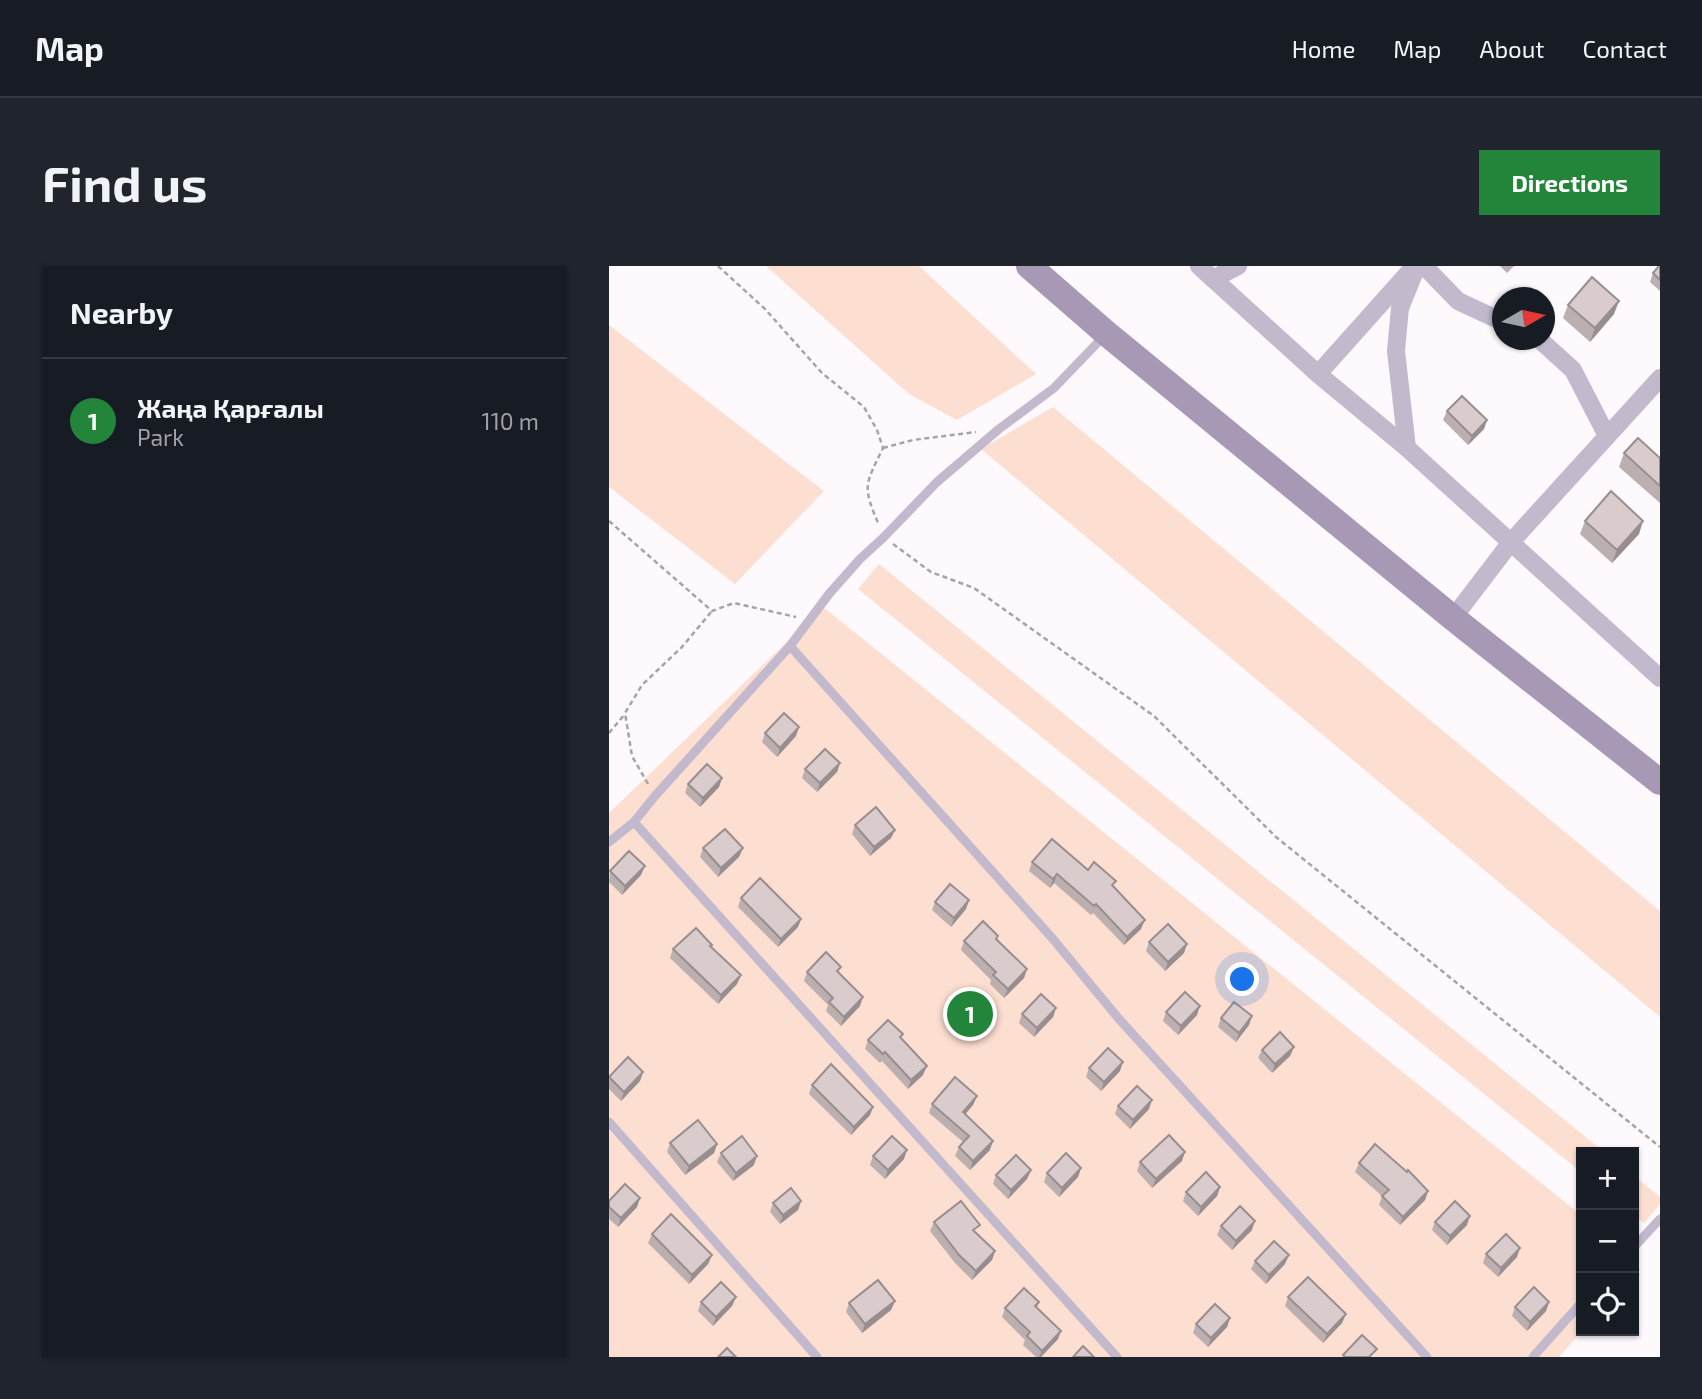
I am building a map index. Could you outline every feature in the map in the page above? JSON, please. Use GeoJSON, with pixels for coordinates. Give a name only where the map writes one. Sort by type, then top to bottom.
{"type":"FeatureCollection","features":[{"type":"Feature","properties":{"kind":"main road"},"geometry":{"type":"LineString","coordinates":[[1035,268],[1106,333],[1453,618],[1657,773]]}},
{"type":"Feature","properties":{"kind":"street"},"geometry":{"type":"LineString","coordinates":[[1199,266],[1318,374],[1407,448],[1660,678]]}},
{"type":"Feature","properties":{"kind":"street"},"geometry":{"type":"LineString","coordinates":[[1213,279],[1238,266]]}},
{"type":"Feature","properties":{"kind":"street"},"geometry":{"type":"LineString","coordinates":[[1318,374],[1416,266]]}},
{"type":"Feature","properties":{"kind":"street"},"geometry":{"type":"LineString","coordinates":[[1407,448],[1396,351],[1400,308],[1416,266]]}},
{"type":"Feature","properties":{"kind":"street"},"geometry":{"type":"LineString","coordinates":[[1424,266],[1458,301],[1492,317]]}},
{"type":"Feature","properties":{"kind":"street"},"geometry":{"type":"LineString","coordinates":[[1551,350],[1573,370],[1607,436]]}},
{"type":"Feature","properties":{"kind":"street"},"geometry":{"type":"LineString","coordinates":[[1453,618],[1511,542],[1660,378]]}},
{"type":"Feature","properties":{"kind":"lane"},"geometry":{"type":"LineString","coordinates":[[609,842],[634,822],[790,646],[860,559],[937,482],[999,429],[1054,388],[1106,333]]}},
{"type":"Feature","properties":{"kind":"lane"},"geometry":{"type":"LineString","coordinates":[[790,646],[1053,939],[1119,1019],[1427,1357]]}},
{"type":"Feature","properties":{"kind":"lane"},"geometry":{"type":"LineString","coordinates":[[634,822],[1117,1357]]}},
{"type":"Feature","properties":{"kind":"lane"},"geometry":{"type":"LineString","coordinates":[[609,1122],[817,1357]]}},
{"type":"Feature","properties":{"kind":"lane"},"geometry":{"type":"LineString","coordinates":[[1639,1242],[1660,1219]]}},
{"type":"Feature","properties":{"kind":"lane"},"geometry":{"type":"LineString","coordinates":[[1533,1357],[1576,1309]]}},
{"type":"Feature","properties":{"kind":"path"},"geometry":{"type":"LineString","coordinates":[[718,266],[765,309],[822,373],[864,407],[877,430],[883,448],[867,480],[868,500],[884,537],[931,572],[974,588],[1154,716],[1276,837],[1660,1147]]}},
{"type":"Feature","properties":{"kind":"path"},"geometry":{"type":"LineString","coordinates":[[883,448],[913,440],[999,429]]}},
{"type":"Feature","properties":{"kind":"path"},"geometry":{"type":"LineString","coordinates":[[609,521],[712,611]]}},
{"type":"Feature","properties":{"kind":"path"},"geometry":{"type":"LineString","coordinates":[[609,733],[642,685],[682,647],[712,611],[734,603],[787,614],[808,622]]}},
{"type":"Feature","properties":{"kind":"path"},"geometry":{"type":"LineString","coordinates":[[625,713],[632,756],[655,796]]}},
{"type":"Feature","properties":{"kind":"shaded area"},"geometry":{"type":"Polygon","coordinates":[[[766,266],[919,266],[1036,374],[957,420],[909,394],[766,266]]]}},
{"type":"Feature","properties":{"kind":"shaded area"},"geometry":{"type":"Polygon","coordinates":[[[609,325],[824,491],[735,584],[609,487],[609,325]]]}},
{"type":"Feature","properties":{"kind":"shaded area"},"geometry":{"type":"Polygon","coordinates":[[[1053,407],[1660,911],[1660,1017],[981,449],[1053,407]]]}},
{"type":"Feature","properties":{"kind":"shaded area"},"geometry":{"type":"Polygon","coordinates":[[[879,564],[1598,1147],[1576,1147],[1576,1168],[858,589],[879,564]]]}},
{"type":"Feature","properties":{"kind":"shaded area"},"geometry":{"type":"Polygon","coordinates":[[[823,607],[1576,1211],[1578,1336],[1559,1357],[609,1357],[609,813],[823,607]]]}},
{"type":"Feature","properties":{"kind":"shaded area"},"geometry":{"type":"Polygon","coordinates":[[[1639,1180],[1660,1197],[1660,1204],[1644,1223],[1639,1219],[1639,1180]]]}},
{"type":"Feature","properties":{"kind":"building"},"geometry":{"type":"Polygon","coordinates":[[[1660,266],[1660,280],[1653,273],[1660,266]]]}},
{"type":"Feature","properties":{"kind":"building"},"geometry":{"type":"Polygon","coordinates":[[[1592,277],[1619,301],[1595,328],[1568,305],[1592,277]]]}},
{"type":"Feature","properties":{"kind":"building"},"geometry":{"type":"Polygon","coordinates":[[[1462,396],[1487,420],[1472,436],[1447,411],[1462,396]]]}},
{"type":"Feature","properties":{"kind":"building"},"geometry":{"type":"Polygon","coordinates":[[[1638,438],[1660,458],[1660,486],[1624,453],[1638,438]]]}},
{"type":"Feature","properties":{"kind":"building"},"geometry":{"type":"Polygon","coordinates":[[[1611,491],[1643,521],[1617,550],[1585,521],[1611,491]]]}},
{"type":"Feature","properties":{"kind":"building"},"geometry":{"type":"Polygon","coordinates":[[[784,713],[799,727],[780,748],[765,733],[784,713]]]}},
{"type":"Feature","properties":{"kind":"building"},"geometry":{"type":"Polygon","coordinates":[[[825,749],[840,763],[820,783],[805,769],[825,749]]]}},
{"type":"Feature","properties":{"kind":"building"},"geometry":{"type":"Polygon","coordinates":[[[707,764],[722,778],[703,798],[688,784],[707,764]]]}},
{"type":"Feature","properties":{"kind":"building"},"geometry":{"type":"Polygon","coordinates":[[[876,807],[895,830],[874,847],[855,825],[876,807]]]}},
{"type":"Feature","properties":{"kind":"building"},"geometry":{"type":"Polygon","coordinates":[[[725,829],[743,848],[721,868],[703,848],[725,829]]]}},
{"type":"Feature","properties":{"kind":"building"},"geometry":{"type":"Polygon","coordinates":[[[1052,839],[1088,870],[1094,862],[1116,881],[1112,885],[1145,920],[1127,937],[1096,904],[1094,906],[1057,874],[1053,879],[1032,862],[1052,839]]]}},
{"type":"Feature","properties":{"kind":"building"},"geometry":{"type":"Polygon","coordinates":[[[629,851],[645,866],[625,886],[610,871],[629,851]]]}},
{"type":"Feature","properties":{"kind":"building"},"geometry":{"type":"Polygon","coordinates":[[[760,878],[801,919],[781,939],[741,898],[760,878]]]}},
{"type":"Feature","properties":{"kind":"building"},"geometry":{"type":"Polygon","coordinates":[[[950,884],[969,900],[954,918],[935,902],[950,884]]]}},
{"type":"Feature","properties":{"kind":"building"},"geometry":{"type":"Polygon","coordinates":[[[983,921],[998,936],[996,939],[1027,969],[1008,989],[993,975],[996,972],[964,941],[983,921]]]}},
{"type":"Feature","properties":{"kind":"building"},"geometry":{"type":"Polygon","coordinates":[[[1168,924],[1187,944],[1168,962],[1149,942],[1168,924]]]}},
{"type":"Feature","properties":{"kind":"building"},"geometry":{"type":"Polygon","coordinates":[[[696,928],[712,945],[710,946],[741,975],[721,995],[673,949],[696,928]]]}},
{"type":"Feature","properties":{"kind":"building"},"geometry":{"type":"Polygon","coordinates":[[[826,952],[841,967],[837,971],[863,997],[844,1017],[829,1002],[833,998],[807,972],[826,952]]]}},
{"type":"Feature","properties":{"kind":"building"},"geometry":{"type":"Polygon","coordinates":[[[1185,992],[1200,1006],[1181,1026],[1166,1012],[1185,992]]]}},
{"type":"Feature","properties":{"kind":"building"},"geometry":{"type":"Polygon","coordinates":[[[1041,994],[1056,1008],[1037,1028],[1022,1014],[1041,994]]]}},
{"type":"Feature","properties":{"kind":"building"},"geometry":{"type":"Polygon","coordinates":[[[1234,1002],[1252,1016],[1239,1033],[1221,1018],[1234,1002]]]}},
{"type":"Feature","properties":{"kind":"building"},"geometry":{"type":"Polygon","coordinates":[[[888,1020],[903,1034],[900,1037],[927,1066],[911,1080],[885,1052],[883,1054],[868,1040],[888,1020]]]}},
{"type":"Feature","properties":{"kind":"building"},"geometry":{"type":"Polygon","coordinates":[[[1280,1032],[1294,1047],[1275,1064],[1262,1050],[1280,1032]]]}},
{"type":"Feature","properties":{"kind":"building"},"geometry":{"type":"Polygon","coordinates":[[[1108,1048],[1123,1062],[1104,1082],[1089,1068],[1108,1048]]]}},
{"type":"Feature","properties":{"kind":"building"},"geometry":{"type":"Polygon","coordinates":[[[628,1057],[643,1072],[624,1092],[609,1077],[628,1057]]]}},
{"type":"Feature","properties":{"kind":"building"},"geometry":{"type":"Polygon","coordinates":[[[831,1064],[873,1107],[854,1127],[812,1085],[831,1064]]]}},
{"type":"Feature","properties":{"kind":"building"},"geometry":{"type":"Polygon","coordinates":[[[955,1077],[977,1096],[963,1112],[993,1141],[973,1161],[959,1147],[969,1136],[932,1104],[955,1077]]]}},
{"type":"Feature","properties":{"kind":"building"},"geometry":{"type":"Polygon","coordinates":[[[1137,1086],[1152,1100],[1133,1120],[1118,1106],[1137,1086]]]}},
{"type":"Feature","properties":{"kind":"building"},"geometry":{"type":"Polygon","coordinates":[[[698,1120],[717,1144],[689,1166],[670,1143],[698,1120]]]}},
{"type":"Feature","properties":{"kind":"building"},"geometry":{"type":"Polygon","coordinates":[[[1169,1135],[1185,1152],[1156,1179],[1140,1162],[1169,1135]]]}},
{"type":"Feature","properties":{"kind":"building"},"geometry":{"type":"Polygon","coordinates":[[[742,1136],[757,1156],[736,1173],[721,1153],[742,1136]]]}},
{"type":"Feature","properties":{"kind":"building"},"geometry":{"type":"Polygon","coordinates":[[[892,1136],[907,1150],[888,1170],[873,1156],[892,1136]]]}},
{"type":"Feature","properties":{"kind":"building"},"geometry":{"type":"Polygon","coordinates":[[[1375,1144],[1407,1172],[1408,1170],[1428,1191],[1403,1217],[1382,1196],[1389,1190],[1359,1163],[1375,1144]]]}},
{"type":"Feature","properties":{"kind":"building"},"geometry":{"type":"Polygon","coordinates":[[[1066,1153],[1081,1168],[1062,1188],[1047,1173],[1066,1153]]]}},
{"type":"Feature","properties":{"kind":"building"},"geometry":{"type":"Polygon","coordinates":[[[1016,1155],[1031,1170],[1011,1190],[996,1175],[1016,1155]]]}},
{"type":"Feature","properties":{"kind":"building"},"geometry":{"type":"Polygon","coordinates":[[[1206,1172],[1220,1187],[1201,1207],[1186,1192],[1206,1172]]]}},
{"type":"Feature","properties":{"kind":"building"},"geometry":{"type":"Polygon","coordinates":[[[625,1184],[640,1198],[621,1218],[609,1207],[609,1201],[625,1184]]]}},
{"type":"Feature","properties":{"kind":"building"},"geometry":{"type":"Polygon","coordinates":[[[791,1188],[801,1201],[783,1215],[773,1203],[791,1188]]]}},
{"type":"Feature","properties":{"kind":"building"},"geometry":{"type":"Polygon","coordinates":[[[961,1201],[980,1225],[973,1230],[995,1251],[976,1271],[959,1255],[934,1222],[961,1201]]]}},
{"type":"Feature","properties":{"kind":"building"},"geometry":{"type":"Polygon","coordinates":[[[1455,1201],[1470,1216],[1450,1236],[1435,1222],[1455,1201]]]}},
{"type":"Feature","properties":{"kind":"building"},"geometry":{"type":"Polygon","coordinates":[[[1240,1206],[1255,1221],[1236,1241],[1221,1226],[1240,1206]]]}},
{"type":"Feature","properties":{"kind":"building"},"geometry":{"type":"Polygon","coordinates":[[[671,1214],[712,1255],[692,1275],[652,1234],[671,1214]]]}},
{"type":"Feature","properties":{"kind":"building"},"geometry":{"type":"Polygon","coordinates":[[[1506,1234],[1520,1248],[1501,1268],[1486,1254],[1506,1234]]]}},
{"type":"Feature","properties":{"kind":"building"},"geometry":{"type":"Polygon","coordinates":[[[1274,1241],[1289,1255],[1269,1275],[1255,1261],[1274,1241]]]}},
{"type":"Feature","properties":{"kind":"building"},"geometry":{"type":"Polygon","coordinates":[[[1308,1277],[1346,1314],[1327,1334],[1288,1297],[1308,1277]]]}},
{"type":"Feature","properties":{"kind":"building"},"geometry":{"type":"Polygon","coordinates":[[[878,1280],[895,1301],[865,1324],[849,1303],[878,1280]]]}},
{"type":"Feature","properties":{"kind":"building"},"geometry":{"type":"Polygon","coordinates":[[[721,1282],[736,1297],[716,1317],[701,1302],[721,1282]]]}},
{"type":"Feature","properties":{"kind":"building"},"geometry":{"type":"Polygon","coordinates":[[[1534,1287],[1549,1302],[1530,1322],[1515,1307],[1534,1287]]]}},
{"type":"Feature","properties":{"kind":"building"},"geometry":{"type":"Polygon","coordinates":[[[1024,1288],[1039,1302],[1035,1306],[1061,1331],[1042,1351],[1027,1336],[1030,1332],[1005,1308],[1024,1288]]]}},
{"type":"Feature","properties":{"kind":"building"},"geometry":{"type":"Polygon","coordinates":[[[1215,1304],[1230,1318],[1211,1338],[1196,1324],[1215,1304]]]}},
{"type":"Feature","properties":{"kind":"building"},"geometry":{"type":"Polygon","coordinates":[[[1362,1335],[1377,1349],[1369,1357],[1345,1357],[1343,1355],[1362,1335]]]}},
{"type":"Feature","properties":{"kind":"building"},"geometry":{"type":"Polygon","coordinates":[[[1083,1346],[1094,1357],[1073,1357],[1083,1346]]]}},
{"type":"Feature","properties":{"kind":"building"},"geometry":{"type":"Polygon","coordinates":[[[727,1348],[736,1357],[718,1357],[727,1348]]]}},
{"type":"Feature","properties":{"kind":"place","name":"Жаңа Қарғалы"},"geometry":{"type":"Point","coordinates":[970,1014]}}]}
